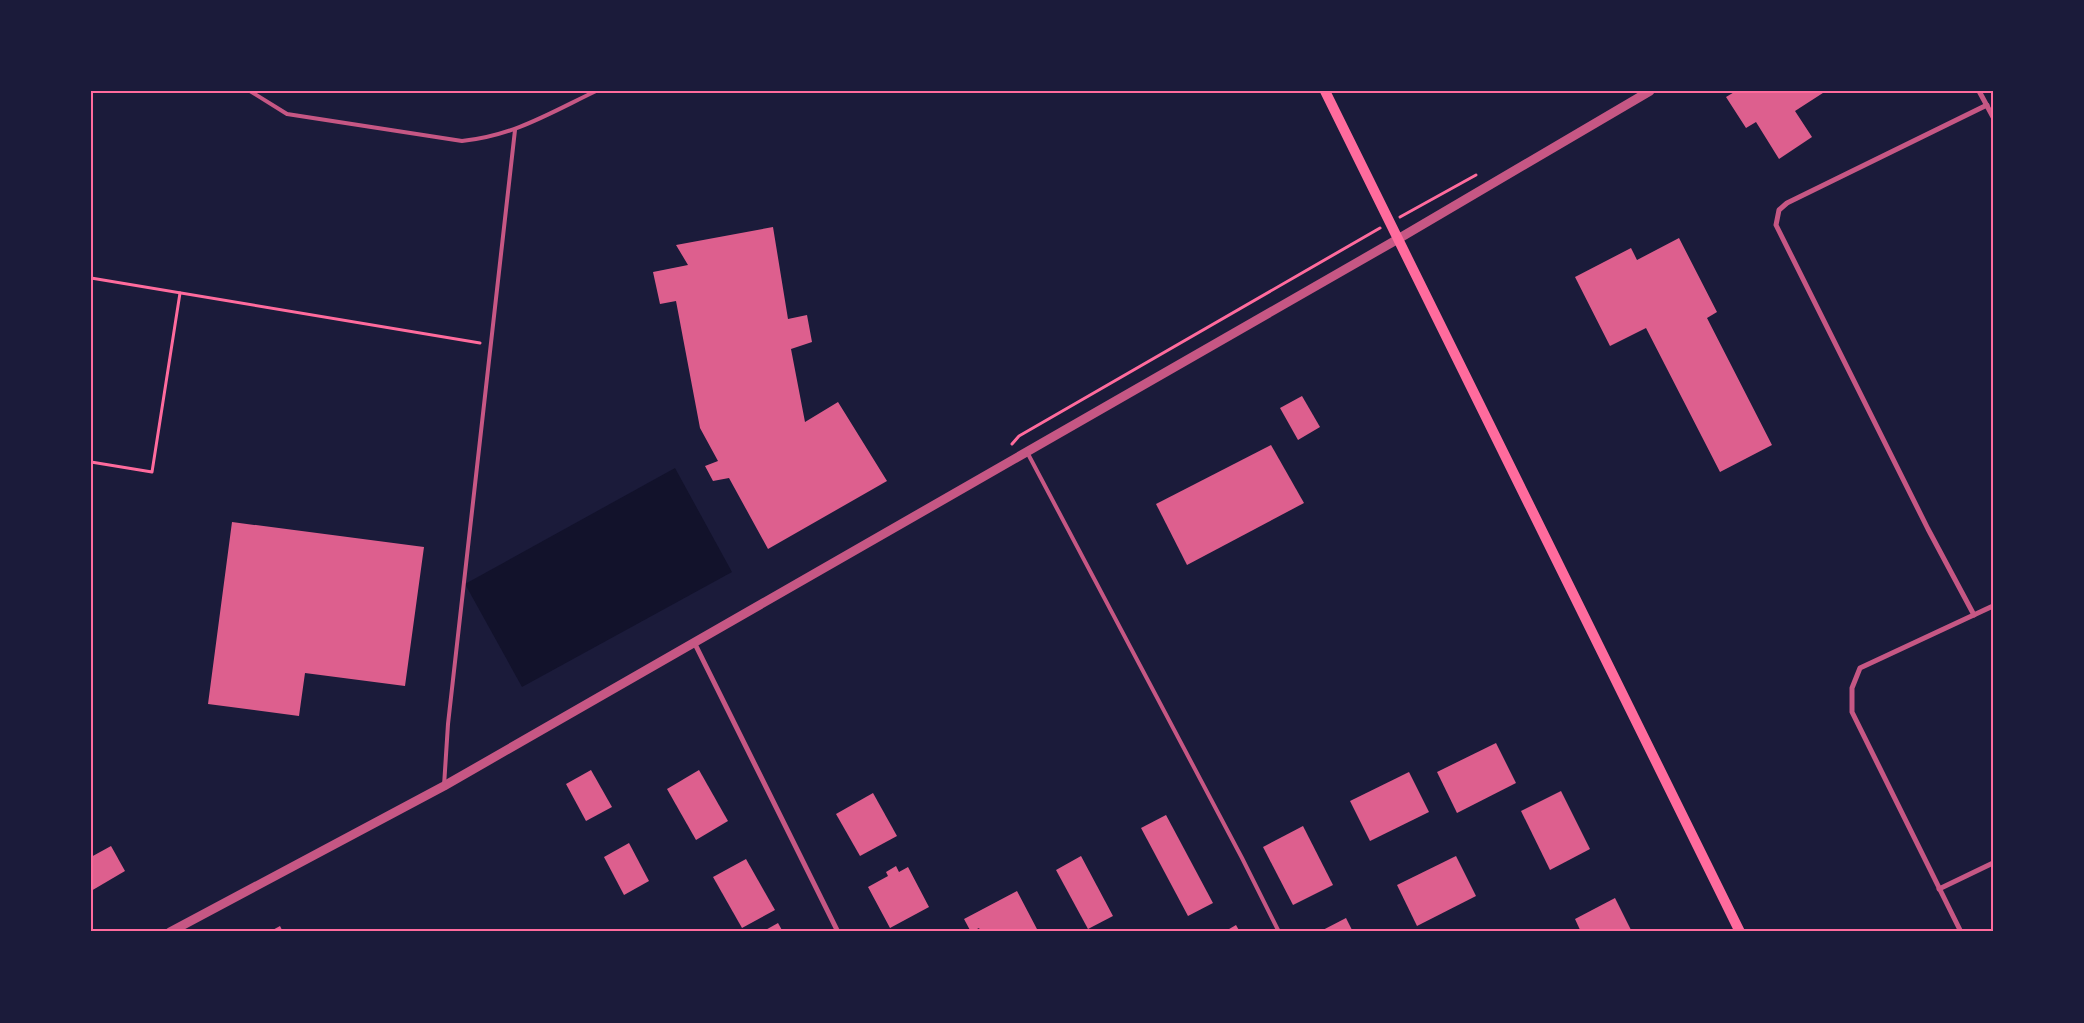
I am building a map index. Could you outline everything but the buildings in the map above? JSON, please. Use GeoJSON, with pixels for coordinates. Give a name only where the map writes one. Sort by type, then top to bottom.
{"type":"FeatureCollection","features":[{"type":"Feature","properties":{"kind":"main road"},"geometry":{"type":"LineString","coordinates":[[1324,91],[1740,932]]}},
{"type":"Feature","properties":{"kind":"street"},"geometry":{"type":"LineString","coordinates":[[170,932],[444,786],[1027,452],[1650,91]]}},
{"type":"Feature","properties":{"kind":"street"},"geometry":{"type":"LineString","coordinates":[[1980,91],[1993,117]]}},
{"type":"Feature","properties":{"kind":"street"},"geometry":{"type":"LineString","coordinates":[[1974,615],[1928,529],[1776,225],[1779,210],[1787,202],[1987,105]]}},
{"type":"Feature","properties":{"kind":"street"},"geometry":{"type":"LineString","coordinates":[[1961,932],[1852,712],[1852,688],[1860,668],[1993,606]]}},
{"type":"Feature","properties":{"kind":"street"},"geometry":{"type":"LineString","coordinates":[[694,642],[838,932]]}},
{"type":"Feature","properties":{"kind":"street"},"geometry":{"type":"LineString","coordinates":[[1939,889],[1993,863]]}},
{"type":"Feature","properties":{"kind":"lane"},"geometry":{"type":"LineString","coordinates":[[250,91],[287,114],[462,141],[482,139],[515,130],[596,91]]}},
{"type":"Feature","properties":{"kind":"lane"},"geometry":{"type":"LineString","coordinates":[[444,786],[448,724],[515,130]]}},
{"type":"Feature","properties":{"kind":"lane"},"geometry":{"type":"LineString","coordinates":[[1027,452],[1233,840],[1278,932]]}},
{"type":"Feature","properties":{"kind":"path"},"geometry":{"type":"LineString","coordinates":[[1007,450],[1019,436],[1390,222],[1477,175]]}},
{"type":"Feature","properties":{"kind":"path"},"geometry":{"type":"LineString","coordinates":[[91,278],[490,345]]}},
{"type":"Feature","properties":{"kind":"path"},"geometry":{"type":"LineString","coordinates":[[91,462],[152,472],[180,293]]}},
{"type":"Feature","properties":{"kind":"shaded area"},"geometry":{"type":"Polygon","coordinates":[[[675,468],[732,572],[522,687],[465,584],[675,468]]]}}]}
